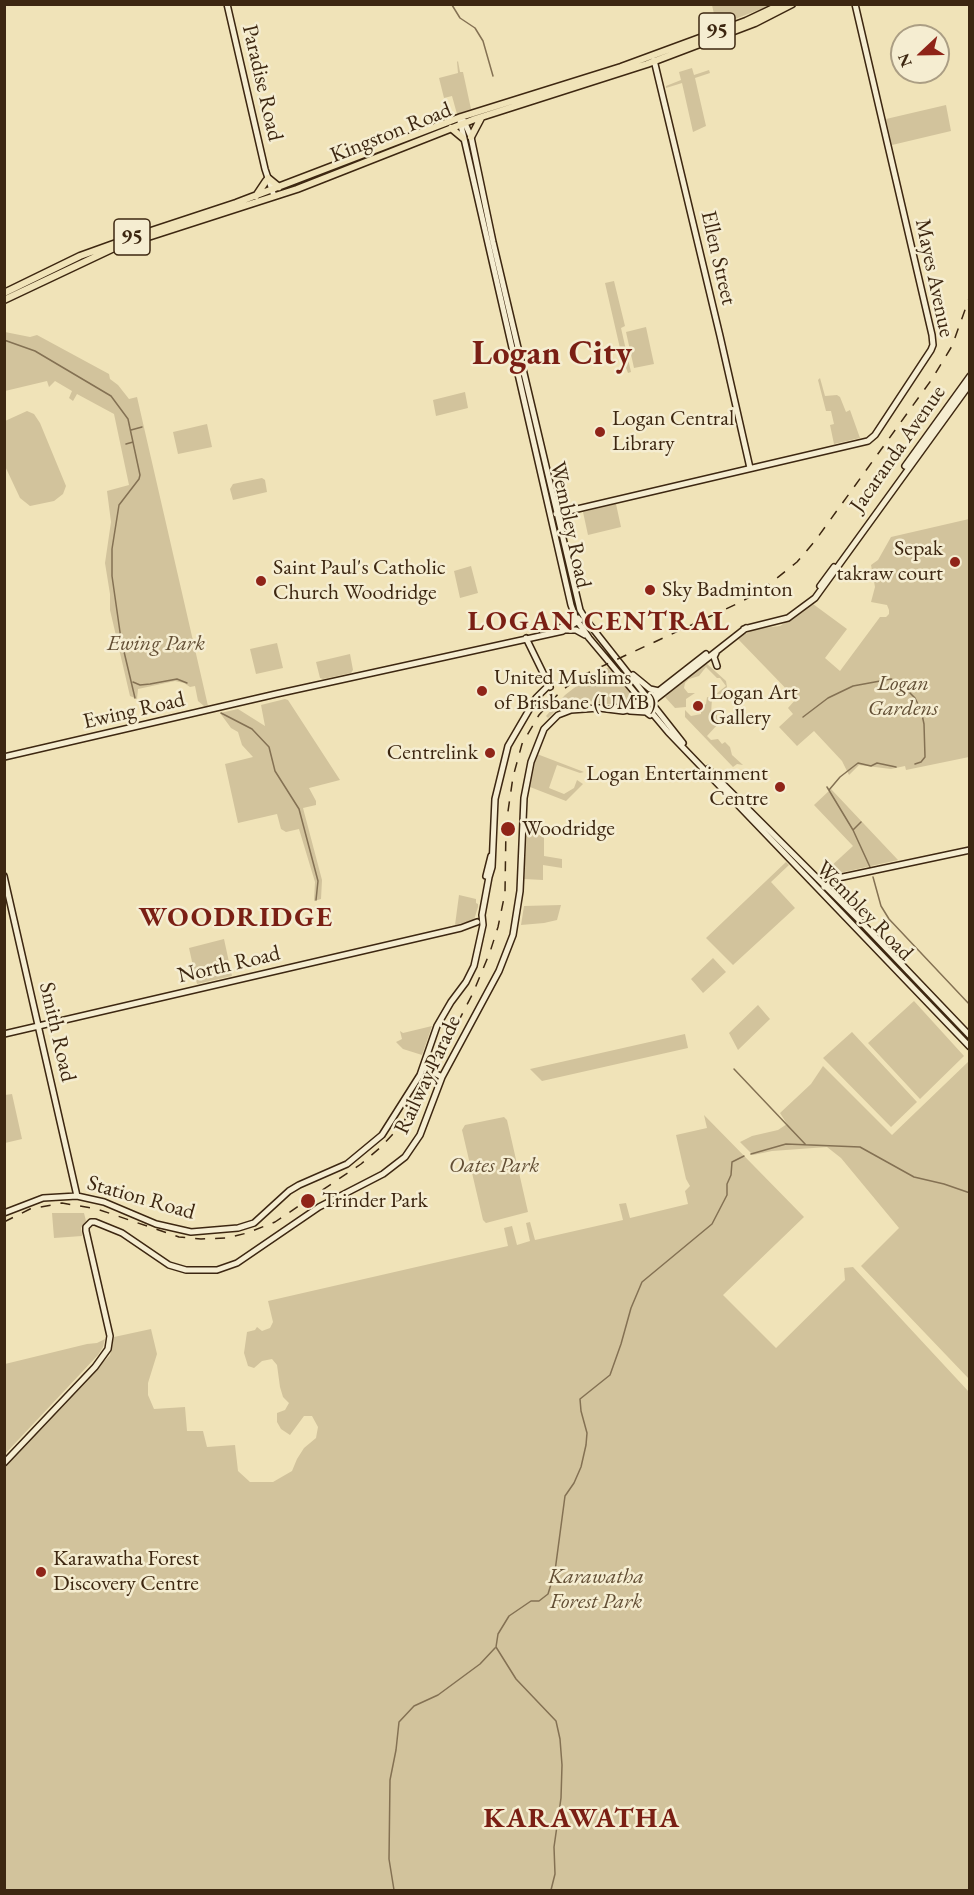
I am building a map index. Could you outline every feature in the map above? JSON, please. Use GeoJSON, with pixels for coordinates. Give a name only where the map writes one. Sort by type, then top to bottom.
{"type":"FeatureCollection","features":[{"type":"Feature","properties":{"kind":"main road","name":"Kingston Road"},"geometry":{"type":"LineString","coordinates":[[4,293],[94,250],[256,196],[271,194],[279,187],[461,120],[653,58],[782,4]]}},
{"type":"Feature","properties":{"kind":"main road","name":"Kingston Road"},"geometry":{"type":"LineString","coordinates":[[4,300],[114,248],[271,194],[318,182],[450,128],[461,120],[481,118],[755,23],[792,4]]}},
{"type":"Feature","properties":{"kind":"main road"},"geometry":{"type":"LineString","coordinates":[[471,137],[481,118]]}},
{"type":"Feature","properties":{"kind":"main road"},"geometry":{"type":"LineString","coordinates":[[450,128],[463,138]]}},
{"type":"Feature","properties":{"kind":"main road"},"geometry":{"type":"LineString","coordinates":[[256,196],[267,179],[279,187]]}},
{"type":"Feature","properties":{"kind":"street","name":"Paradise Road"},"geometry":{"type":"LineString","coordinates":[[227,4],[271,194]]}},
{"type":"Feature","properties":{"kind":"street","name":"Mayes Avenue"},"geometry":{"type":"LineString","coordinates":[[558,513],[871,440],[933,346],[855,4]]}},
{"type":"Feature","properties":{"kind":"street","name":"Ellen Street"},"geometry":{"type":"LineString","coordinates":[[653,58],[750,468]]}},
{"type":"Feature","properties":{"kind":"street","name":"Wembley Road"},"geometry":{"type":"LineString","coordinates":[[461,120],[471,137],[583,616],[623,665],[656,719],[825,889],[969,1047]]}},
{"type":"Feature","properties":{"kind":"street","name":"Wembley Road"},"geometry":{"type":"LineString","coordinates":[[461,120],[463,138],[571,605],[577,621],[629,685],[685,745],[969,1034]]}},
{"type":"Feature","properties":{"kind":"street","name":"Jacaranda Avenue"},"geometry":{"type":"LineString","coordinates":[[781,620],[811,597],[969,376]]}},
{"type":"Feature","properties":{"kind":"street","name":"Jacaranda Avenue"},"geometry":{"type":"LineString","coordinates":[[646,701],[733,634],[746,628],[781,620],[796,613],[815,598],[969,384]]}},
{"type":"Feature","properties":{"kind":"street"},"geometry":{"type":"LineString","coordinates":[[562,531],[566,517],[576,509]]}},
{"type":"Feature","properties":{"kind":"street"},"geometry":{"type":"LineString","coordinates":[[551,513],[558,513]]}},
{"type":"Feature","properties":{"kind":"street"},"geometry":{"type":"LineString","coordinates":[[571,605],[569,620],[563,629],[576,630],[589,638]]}},
{"type":"Feature","properties":{"kind":"street","name":"Ewing Road"},"geometry":{"type":"LineString","coordinates":[[4,757],[553,632],[563,629],[583,616]]}},
{"type":"Feature","properties":{"kind":"street","name":"Jacaranda Avenue"},"geometry":{"type":"LineString","coordinates":[[646,701],[677,683],[746,628]]}},
{"type":"Feature","properties":{"kind":"street","name":"Station Road"},"geometry":{"type":"LineString","coordinates":[[4,1212],[43,1198],[77,1196],[104,1202],[148,1221],[191,1232],[246,1226],[261,1218],[294,1188],[347,1164],[382,1135],[415,1083],[437,1026],[470,975],[479,941],[479,925],[492,848],[495,799],[506,756],[524,720],[549,686],[525,638]]}},
{"type":"Feature","properties":{"kind":"street"},"geometry":{"type":"LineString","coordinates":[[717,666],[714,659],[715,654],[730,639]]}},
{"type":"Feature","properties":{"kind":"street"},"geometry":{"type":"LineString","coordinates":[[623,665],[648,687],[660,691]]}},
{"type":"Feature","properties":{"kind":"street"},"geometry":{"type":"LineString","coordinates":[[629,685],[632,695],[624,709],[646,712],[656,719]]}},
{"type":"Feature","properties":{"kind":"street","name":"Railway Parade"},"geometry":{"type":"LineString","coordinates":[[4,1462],[95,1367],[108,1350],[110,1336],[86,1231],[86,1227],[91,1222],[122,1233],[159,1260],[176,1268],[207,1271],[231,1265],[319,1208],[395,1166],[408,1153],[418,1138],[442,1077],[499,971],[514,932],[520,891],[524,798],[535,749],[548,724],[562,713],[576,709],[624,709],[646,701]]}},
{"type":"Feature","properties":{"kind":"street"},"geometry":{"type":"LineString","coordinates":[[825,889],[834,882],[850,876],[969,850]]}},
{"type":"Feature","properties":{"kind":"street","name":"Smith Road"},"geometry":{"type":"LineString","coordinates":[[4,876],[77,1196]]}},
{"type":"Feature","properties":{"kind":"street"},"geometry":{"type":"LineString","coordinates":[[816,878],[834,882]]}},
{"type":"Feature","properties":{"kind":"street"},"geometry":{"type":"LineString","coordinates":[[834,882],[835,897]]}},
{"type":"Feature","properties":{"kind":"street","name":"North Road"},"geometry":{"type":"LineString","coordinates":[[4,1034],[479,925]]}},
{"type":"Feature","properties":{"kind":"street"},"geometry":{"type":"LineString","coordinates":[[423,1067],[442,1077]]}},
{"type":"Feature","properties":{"kind":"green space"},"geometry":{"type":"Polygon","coordinates":[[[712,4],[771,5],[720,25],[716,23],[712,4]]]}},
{"type":"Feature","properties":{"kind":"green space"},"geometry":{"type":"Polygon","coordinates":[[[458,61],[460,72],[463,72],[471,109],[457,114],[452,96],[444,98],[439,78],[458,73],[458,61]]]}},
{"type":"Feature","properties":{"kind":"green space"},"geometry":{"type":"Polygon","coordinates":[[[692,68],[694,75],[709,70],[710,73],[695,78],[706,126],[693,132],[682,83],[666,88],[681,80],[679,72],[692,68]]]}},
{"type":"Feature","properties":{"kind":"green space"},"geometry":{"type":"Polygon","coordinates":[[[946,105],[951,131],[892,145],[886,119],[946,105]]]}},
{"type":"Feature","properties":{"kind":"green space"},"geometry":{"type":"Polygon","coordinates":[[[614,281],[625,326],[621,328],[631,372],[628,373],[622,357],[605,283],[614,281]]]}},
{"type":"Feature","properties":{"kind":"green space"},"geometry":{"type":"Polygon","coordinates":[[[646,327],[654,364],[634,368],[626,332],[646,327]]]}},
{"type":"Feature","properties":{"kind":"green space","name":"Ewing Park"},"geometry":{"type":"Polygon","coordinates":[[[5,332],[30,337],[37,335],[109,374],[110,379],[129,399],[137,397],[208,706],[198,701],[195,686],[190,687],[175,681],[138,689],[137,699],[130,696],[110,610],[105,563],[111,522],[107,491],[129,485],[114,414],[77,394],[73,401],[69,398],[72,391],[55,381],[49,387],[47,381],[5,391],[5,332]]]}},
{"type":"Feature","properties":{"kind":"green space"},"geometry":{"type":"Polygon","coordinates":[[[820,378],[825,396],[837,395],[846,412],[850,410],[860,438],[834,444],[830,425],[834,424],[831,411],[826,411],[818,380],[820,378]]]}},
{"type":"Feature","properties":{"kind":"green space"},"geometry":{"type":"Polygon","coordinates":[[[465,392],[468,408],[436,416],[433,400],[465,392]]]}},
{"type":"Feature","properties":{"kind":"green space"},"geometry":{"type":"Polygon","coordinates":[[[27,411],[34,414],[40,423],[66,486],[63,494],[54,501],[30,506],[20,498],[4,464],[5,421],[27,411]]]}},
{"type":"Feature","properties":{"kind":"green space"},"geometry":{"type":"Polygon","coordinates":[[[207,424],[212,447],[178,454],[173,432],[207,424]]]}},
{"type":"Feature","properties":{"kind":"green space"},"geometry":{"type":"Polygon","coordinates":[[[262,478],[265,480],[267,492],[233,500],[230,489],[233,484],[262,478]]]}},
{"type":"Feature","properties":{"kind":"green space"},"geometry":{"type":"Polygon","coordinates":[[[616,504],[621,527],[588,535],[583,512],[616,504]]]}},
{"type":"Feature","properties":{"kind":"green space","name":"Logan Gardens"},"geometry":{"type":"Polygon","coordinates":[[[969,519],[969,757],[906,770],[905,766],[891,769],[859,765],[849,775],[842,761],[814,731],[797,746],[779,727],[793,714],[788,708],[796,699],[737,638],[755,629],[780,626],[813,604],[847,629],[825,658],[840,671],[880,617],[886,617],[889,614],[887,605],[871,602],[875,587],[871,565],[878,560],[891,537],[969,519]]]}},
{"type":"Feature","properties":{"kind":"green space"},"geometry":{"type":"Polygon","coordinates":[[[471,566],[478,593],[460,598],[454,571],[471,566]]]}},
{"type":"Feature","properties":{"kind":"green space"},"geometry":{"type":"Polygon","coordinates":[[[277,643],[283,668],[256,674],[250,649],[277,643]]]}},
{"type":"Feature","properties":{"kind":"green space"},"geometry":{"type":"Polygon","coordinates":[[[350,654],[353,670],[351,673],[320,678],[316,662],[350,654]]]}},
{"type":"Feature","properties":{"kind":"green space"},"geometry":{"type":"Polygon","coordinates":[[[706,663],[726,681],[727,687],[721,694],[716,694],[726,686],[706,667],[699,676],[685,683],[684,688],[688,693],[695,693],[686,699],[686,707],[675,708],[665,697],[706,663]]]}},
{"type":"Feature","properties":{"kind":"green space"},"geometry":{"type":"Polygon","coordinates":[[[609,667],[630,689],[627,700],[616,704],[601,704],[594,701],[573,704],[554,712],[548,718],[546,716],[565,695],[609,667]]]}},
{"type":"Feature","properties":{"kind":"green space"},"geometry":{"type":"Polygon","coordinates":[[[707,697],[712,698],[711,714],[717,715],[718,724],[707,736],[711,740],[718,739],[722,744],[725,742],[730,747],[732,755],[743,765],[737,764],[733,767],[685,717],[685,710],[691,716],[701,714],[701,708],[706,704],[707,697]]]}},
{"type":"Feature","properties":{"kind":"green space"},"geometry":{"type":"Polygon","coordinates":[[[288,700],[340,780],[309,788],[316,805],[303,808],[322,880],[321,899],[314,901],[315,882],[299,829],[286,832],[281,829],[277,814],[238,823],[225,764],[253,757],[242,745],[238,732],[231,728],[220,713],[238,709],[265,726],[261,705],[288,700]]]}},
{"type":"Feature","properties":{"kind":"green space"},"geometry":{"type":"Polygon","coordinates":[[[537,754],[584,772],[580,773],[557,765],[549,788],[564,794],[574,788],[577,780],[583,784],[566,801],[530,787],[537,754]]]}},
{"type":"Feature","properties":{"kind":"green space"},"geometry":{"type":"Polygon","coordinates":[[[831,789],[898,860],[835,874],[829,868],[853,846],[814,805],[831,789]]]}},
{"type":"Feature","properties":{"kind":"green space"},"geometry":{"type":"Polygon","coordinates":[[[527,830],[544,837],[544,856],[562,859],[562,868],[543,865],[543,880],[524,879],[527,830]]]}},
{"type":"Feature","properties":{"kind":"green space"},"geometry":{"type":"Polygon","coordinates":[[[786,862],[789,865],[771,882],[795,908],[733,965],[706,938],[786,862]]]}},
{"type":"Feature","properties":{"kind":"green space"},"geometry":{"type":"Polygon","coordinates":[[[459,895],[476,899],[478,907],[474,920],[455,925],[459,895]]]}},
{"type":"Feature","properties":{"kind":"green space"},"geometry":{"type":"Polygon","coordinates":[[[561,905],[557,920],[521,925],[524,906],[561,905]]]}},
{"type":"Feature","properties":{"kind":"green space"},"geometry":{"type":"Polygon","coordinates":[[[224,939],[232,976],[197,984],[189,948],[224,939]]]}},
{"type":"Feature","properties":{"kind":"green space"},"geometry":{"type":"Polygon","coordinates":[[[713,958],[726,972],[703,993],[691,979],[713,958]]]}},
{"type":"Feature","properties":{"kind":"green space"},"geometry":{"type":"Polygon","coordinates":[[[914,1001],[964,1056],[920,1099],[868,1043],[914,1001]]]}},
{"type":"Feature","properties":{"kind":"green space"},"geometry":{"type":"Polygon","coordinates":[[[758,1005],[770,1019],[738,1050],[729,1033],[758,1005]]]}},
{"type":"Feature","properties":{"kind":"green space"},"geometry":{"type":"Polygon","coordinates":[[[432,1026],[422,1055],[403,1049],[396,1042],[402,1039],[400,1031],[403,1033],[432,1026]]]}},
{"type":"Feature","properties":{"kind":"green space"},"geometry":{"type":"Polygon","coordinates":[[[852,1032],[917,1102],[891,1127],[823,1058],[852,1032]]]}},
{"type":"Feature","properties":{"kind":"green space"},"geometry":{"type":"Polygon","coordinates":[[[685,1034],[688,1048],[542,1081],[530,1069],[685,1034]]]}},
{"type":"Feature","properties":{"kind":"green space"},"geometry":{"type":"Polygon","coordinates":[[[969,1061],[969,1379],[861,1266],[899,1228],[841,1158],[827,1147],[772,1151],[753,1155],[740,1142],[752,1136],[778,1130],[787,1124],[780,1113],[811,1084],[823,1066],[892,1135],[969,1061]]]}},
{"type":"Feature","properties":{"kind":"green space"},"geometry":{"type":"Polygon","coordinates":[[[12,1094],[22,1139],[5,1143],[5,1095],[12,1094]]]}},
{"type":"Feature","properties":{"kind":"green space","name":"Karawatha Forest Park"},"geometry":{"type":"Polygon","coordinates":[[[704,1115],[804,1217],[723,1295],[776,1348],[845,1280],[844,1268],[853,1267],[969,1392],[969,1890],[5,1890],[4,1467],[110,1355],[114,1337],[151,1329],[157,1354],[148,1383],[148,1395],[154,1409],[185,1407],[187,1431],[203,1431],[207,1447],[235,1445],[238,1471],[250,1482],[273,1482],[292,1471],[304,1448],[316,1438],[318,1427],[312,1416],[304,1416],[290,1435],[281,1429],[277,1422],[277,1413],[285,1410],[289,1403],[283,1397],[277,1365],[272,1359],[262,1361],[254,1368],[248,1366],[244,1353],[247,1332],[257,1327],[262,1331],[270,1328],[273,1322],[268,1301],[508,1246],[504,1228],[512,1226],[517,1245],[530,1241],[526,1223],[530,1222],[535,1240],[623,1220],[619,1204],[626,1203],[630,1218],[688,1204],[685,1191],[690,1186],[686,1179],[676,1135],[707,1128],[704,1115]]]}},
{"type":"Feature","properties":{"kind":"green space","name":"Oates Park"},"geometry":{"type":"Polygon","coordinates":[[[504,1117],[507,1120],[528,1212],[486,1223],[483,1220],[462,1130],[465,1125],[504,1117]]]}},
{"type":"Feature","properties":{"kind":"green space"},"geometry":{"type":"Polygon","coordinates":[[[52,1213],[84,1213],[86,1221],[81,1228],[82,1236],[54,1238],[52,1213]]]}},
{"type":"Feature","properties":{"kind":"green space"},"geometry":{"type":"Polygon","coordinates":[[[105,1339],[98,1355],[5,1454],[5,1364],[97,1343],[105,1339]]]}},
{"type":"Feature","properties":{"kind":"waterway"},"geometry":{"type":"LineString","coordinates":[[452,5],[460,18],[475,28],[483,41],[493,76]]}},
{"type":"Feature","properties":{"kind":"waterway"},"geometry":{"type":"LineString","coordinates":[[4,340],[35,351],[111,396],[128,419],[140,475],[119,505],[112,549],[112,576],[121,639],[135,698]]}},
{"type":"Feature","properties":{"kind":"waterway"},"geometry":{"type":"LineString","coordinates":[[131,430],[142,427]]}},
{"type":"Feature","properties":{"kind":"waterway"},"geometry":{"type":"LineString","coordinates":[[126,444],[133,442]]}},
{"type":"Feature","properties":{"kind":"waterway"},"geometry":{"type":"LineString","coordinates":[[133,682],[140,685],[177,679],[187,683]]}},
{"type":"Feature","properties":{"kind":"waterway"},"geometry":{"type":"LineString","coordinates":[[803,717],[828,698],[853,686],[891,679],[902,685],[915,698],[921,710],[924,724],[925,757],[921,762],[915,764]]}},
{"type":"Feature","properties":{"kind":"waterway"},"geometry":{"type":"LineString","coordinates":[[221,713],[252,729],[269,747],[275,771],[299,809],[318,881],[316,900]]}},
{"type":"Feature","properties":{"kind":"waterway"},"geometry":{"type":"LineString","coordinates":[[829,790],[840,777],[858,763],[871,766],[877,763],[896,767]]}},
{"type":"Feature","properties":{"kind":"waterway"},"geometry":{"type":"LineString","coordinates":[[827,787],[853,830],[870,867]]}},
{"type":"Feature","properties":{"kind":"waterway"},"geometry":{"type":"LineString","coordinates":[[853,830],[861,822]]}},
{"type":"Feature","properties":{"kind":"waterway"},"geometry":{"type":"LineString","coordinates":[[873,877],[881,906],[889,919],[970,1005]]}},
{"type":"Feature","properties":{"kind":"waterway"},"geometry":{"type":"LineString","coordinates":[[734,1069],[806,1145]]}},
{"type":"Feature","properties":{"kind":"waterway"},"geometry":{"type":"LineString","coordinates":[[751,1154],[786,1144],[860,1147],[914,1177],[970,1193]]}},
{"type":"Feature","properties":{"kind":"waterway"},"geometry":{"type":"LineString","coordinates":[[551,1890],[555,1874],[554,1847],[561,1798],[560,1739],[556,1721],[516,1679],[496,1647],[498,1634],[509,1616],[531,1601],[539,1601],[548,1594],[555,1571],[565,1496],[581,1467],[586,1445],[587,1433],[580,1399],[610,1375],[631,1308],[642,1282],[712,1224],[727,1195],[732,1162],[744,1156]]}},
{"type":"Feature","properties":{"kind":"waterway"},"geometry":{"type":"LineString","coordinates":[[394,1890],[389,1859],[390,1780],[399,1722],[414,1706],[438,1695],[480,1664],[495,1648]]}},
{"type":"Feature","properties":{"kind":"railway"},"geometry":{"type":"LineString","coordinates":[[4,1222],[30,1209],[62,1203],[97,1209],[179,1237],[227,1238],[275,1222],[361,1164],[381,1147],[402,1124],[418,1100],[473,993],[490,952],[505,893],[506,825],[513,777],[522,744],[539,715],[560,692],[581,676],[741,602],[762,590],[797,562],[815,541],[932,379],[952,346],[970,296]]}},
{"type":"Feature","properties":{"kind":"place","name":"Logan Central Library"},"geometry":{"type":"Point","coordinates":[600,432]}},
{"type":"Feature","properties":{"kind":"place","name":"Sepak takraw court"},"geometry":{"type":"Point","coordinates":[955,562]}},
{"type":"Feature","properties":{"kind":"place","name":"Saint Paul's Catholic Church Woodridge"},"geometry":{"type":"Point","coordinates":[261,581]}},
{"type":"Feature","properties":{"kind":"place","name":"Sky Badminton"},"geometry":{"type":"Point","coordinates":[650,590]}},
{"type":"Feature","properties":{"kind":"place","name":"United Muslims of Brisbane (UMB)"},"geometry":{"type":"Point","coordinates":[482,691]}},
{"type":"Feature","properties":{"kind":"place","name":"Logan Art Gallery"},"geometry":{"type":"Point","coordinates":[698,706]}},
{"type":"Feature","properties":{"kind":"place","name":"Centrelink"},"geometry":{"type":"Point","coordinates":[490,753]}},
{"type":"Feature","properties":{"kind":"place","name":"Logan Entertainment Centre"},"geometry":{"type":"Point","coordinates":[780,787]}},
{"type":"Feature","properties":{"kind":"place","name":"Woodridge"},"geometry":{"type":"Point","coordinates":[508,829]}},
{"type":"Feature","properties":{"kind":"place","name":"Trinder Park"},"geometry":{"type":"Point","coordinates":[308,1201]}},
{"type":"Feature","properties":{"kind":"place","name":"Karawatha Forest Discovery Centre"},"geometry":{"type":"Point","coordinates":[41,1572]}},
{"type":"Feature","properties":{"kind":"district","name":"Logan City"},"geometry":{"type":"Point","coordinates":[552,355]}},
{"type":"Feature","properties":{"kind":"district","name":"LOGAN CENTRAL"},"geometry":{"type":"Point","coordinates":[599,622]}},
{"type":"Feature","properties":{"kind":"district","name":"WOODRIDGE"},"geometry":{"type":"Point","coordinates":[236,918]}},
{"type":"Feature","properties":{"kind":"district","name":"KARAWATHA"},"geometry":{"type":"Point","coordinates":[582,1819]}}]}
